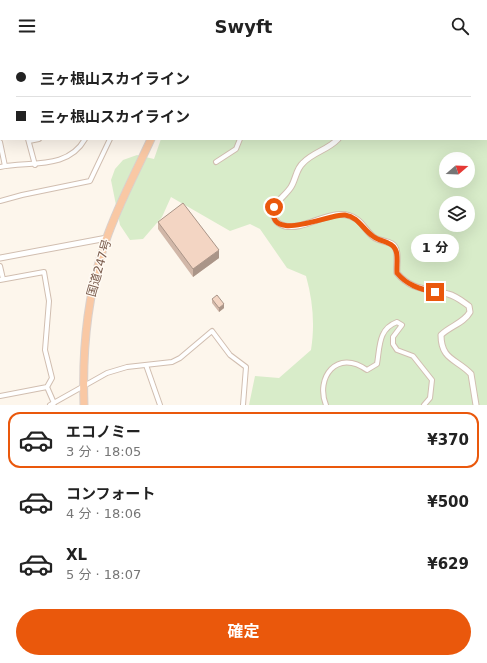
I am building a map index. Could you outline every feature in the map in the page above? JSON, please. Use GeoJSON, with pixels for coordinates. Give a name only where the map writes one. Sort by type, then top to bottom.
{"type":"FeatureCollection","features":[{"type":"Feature","properties":{"kind":"highway","name":"国道247号"},"geometry":{"type":"LineString","coordinates":[[84,405],[84,338],[89,301],[107,238],[150,140]]}},
{"type":"Feature","properties":{"kind":"street"},"geometry":{"type":"LineString","coordinates":[[28,140],[35,165]]}},
{"type":"Feature","properties":{"kind":"street"},"geometry":{"type":"LineString","coordinates":[[0,167],[35,165],[64,158],[80,146],[84,140]]}},
{"type":"Feature","properties":{"kind":"street"},"geometry":{"type":"LineString","coordinates":[[0,201],[90,181],[110,140]]}},
{"type":"Feature","properties":{"kind":"street"},"geometry":{"type":"LineString","coordinates":[[216,162],[236,148],[240,140]]}},
{"type":"Feature","properties":{"kind":"street"},"geometry":{"type":"LineString","coordinates":[[337,140],[326,150],[310,158],[299,167],[290,189],[274,207],[273,212],[275,219],[280,224],[295,226],[344,215],[355,218],[374,238],[393,245],[397,252],[397,273],[404,282],[422,289],[448,294],[458,298],[469,306],[470,312],[467,318],[441,335],[441,345],[445,353],[471,374],[476,405]]}},
{"type":"Feature","properties":{"kind":"street"},"geometry":{"type":"LineString","coordinates":[[0,142],[5,166]]}},
{"type":"Feature","properties":{"kind":"street"},"geometry":{"type":"LineString","coordinates":[[0,258],[107,238]]}},
{"type":"Feature","properties":{"kind":"street"},"geometry":{"type":"LineString","coordinates":[[0,266],[1,279],[44,272],[49,301],[45,350],[52,378],[47,387],[52,404],[83,388],[107,373],[127,367],[176,360],[212,331],[230,355],[246,367],[243,405]]}},
{"type":"Feature","properties":{"kind":"street"},"geometry":{"type":"LineString","coordinates":[[326,405],[324,400],[325,384],[328,372],[338,363],[350,362],[367,370],[377,364],[382,334],[392,324],[398,322],[402,325],[393,337],[393,344],[397,350],[412,356],[432,380],[430,398],[424,405]]}},
{"type":"Feature","properties":{"kind":"street"},"geometry":{"type":"LineString","coordinates":[[146,365],[160,405]]}},
{"type":"Feature","properties":{"kind":"street"},"geometry":{"type":"LineString","coordinates":[[0,396],[47,387]]}},
{"type":"Feature","properties":{"kind":"green space"},"geometry":{"type":"Polygon","coordinates":[[[161,140],[487,140],[487,405],[249,405],[255,376],[279,378],[311,350],[313,313],[306,276],[287,268],[260,229],[250,224],[230,231],[171,197],[162,217],[143,239],[130,240],[120,225],[111,180],[115,169],[123,160],[137,155],[154,159],[161,140]]]}},
{"type":"Feature","properties":{"kind":"building"},"geometry":{"type":"Polygon","coordinates":[[[183,203],[219,250],[193,269],[158,222],[183,203]]]}},
{"type":"Feature","properties":{"kind":"building"},"geometry":{"type":"Polygon","coordinates":[[[217,295],[224,304],[219,308],[212,299],[217,295]]]}},
{"type":"Feature","properties":{"kind":"route"},"geometry":{"type":"LineString","coordinates":[[274,207],[273,212],[275,219],[280,224],[286,226],[295,226],[332,216],[344,215],[355,218],[374,238],[393,245],[397,252],[397,273],[404,282],[435,292]]}}]}
